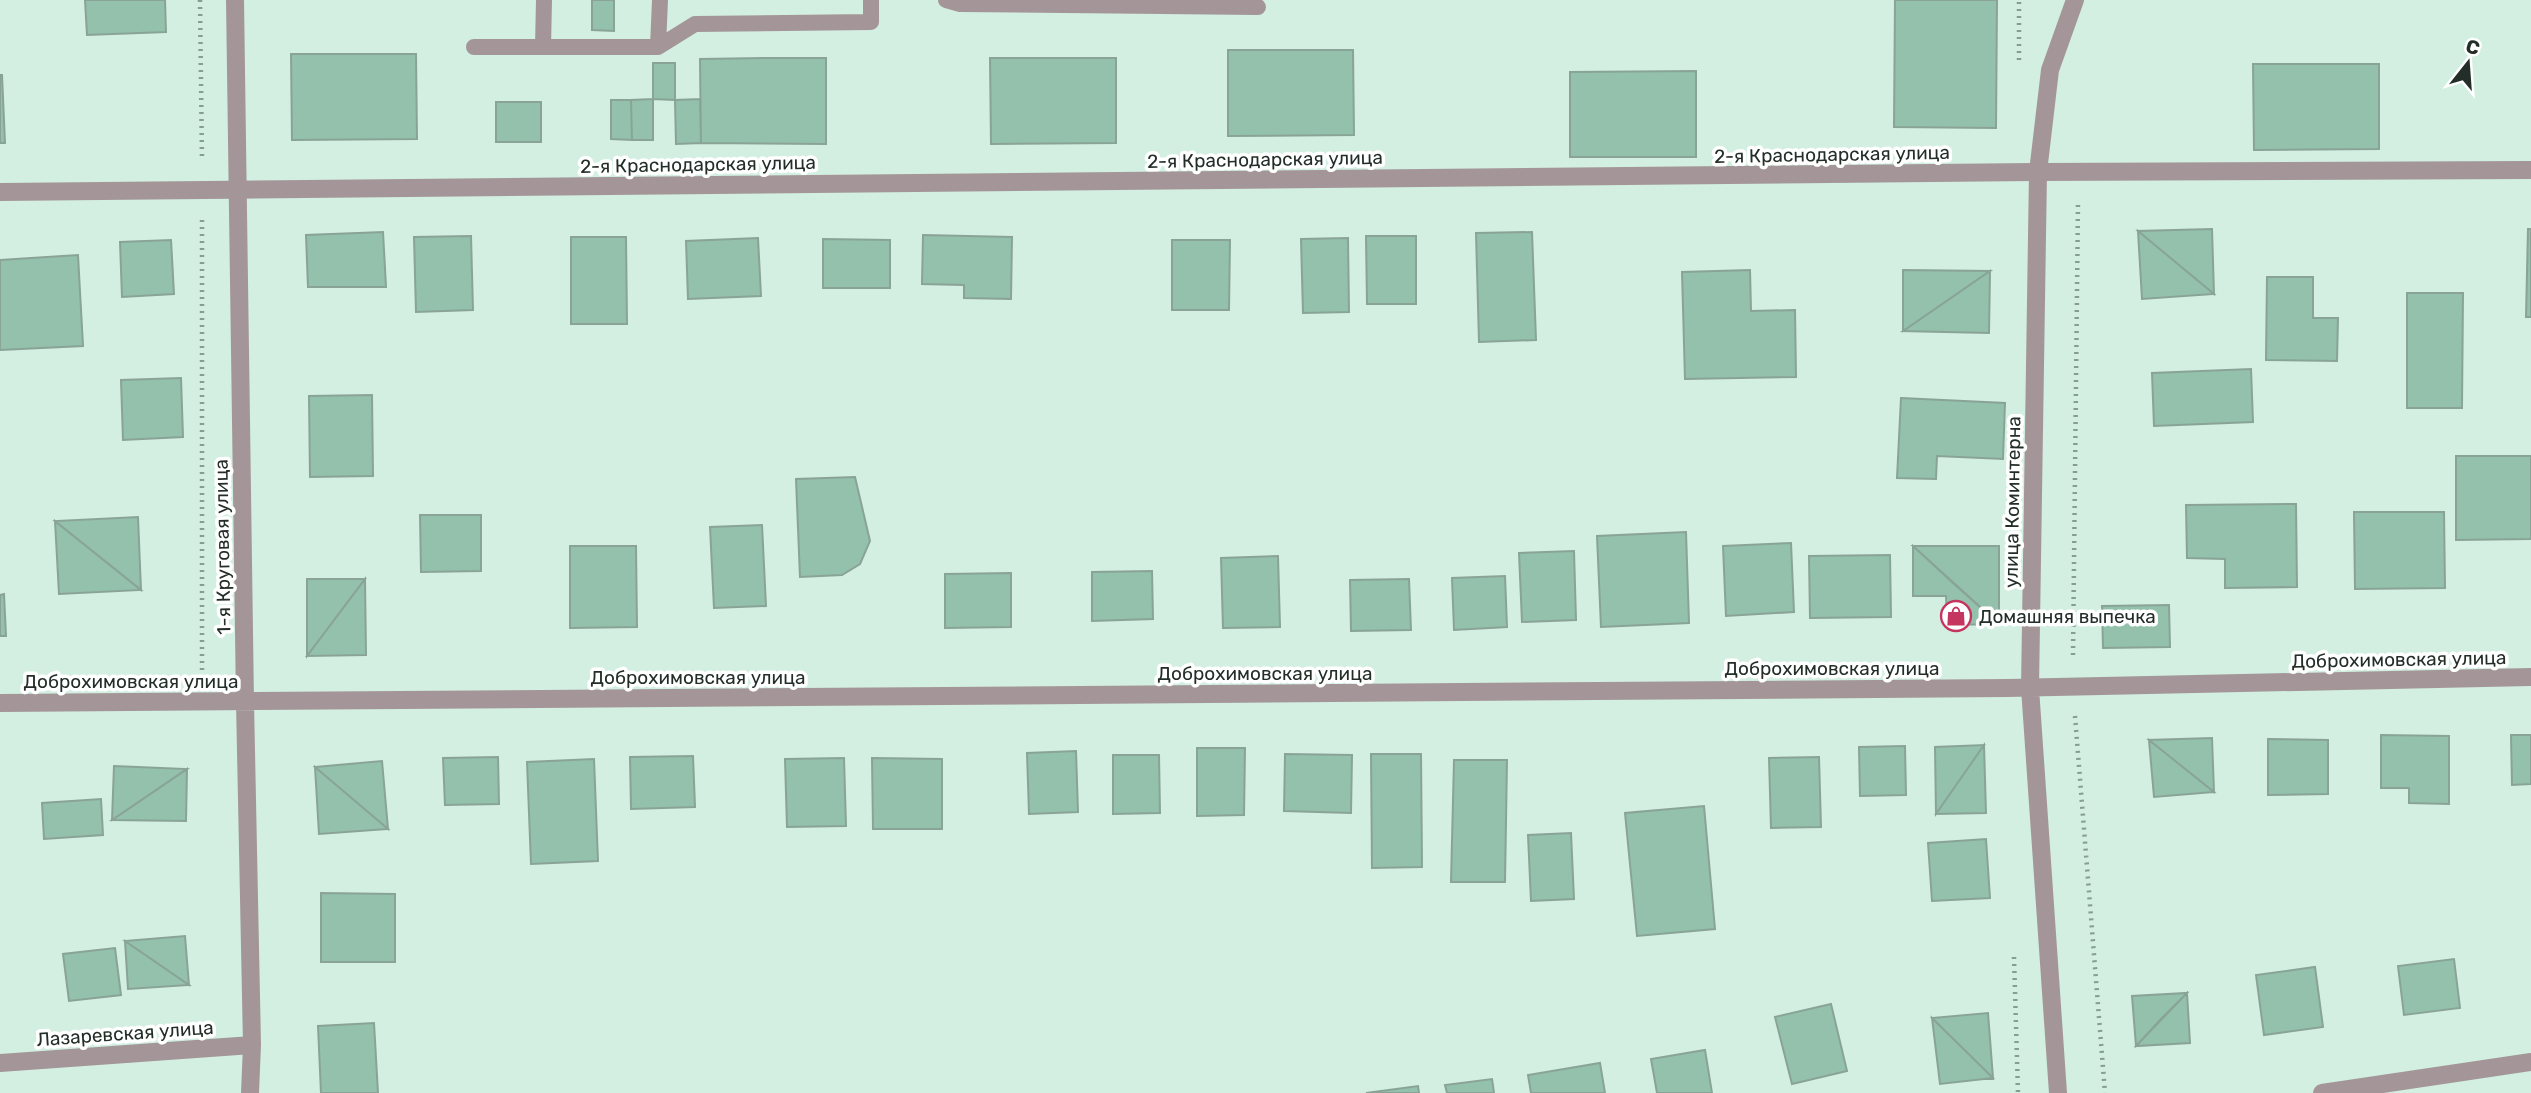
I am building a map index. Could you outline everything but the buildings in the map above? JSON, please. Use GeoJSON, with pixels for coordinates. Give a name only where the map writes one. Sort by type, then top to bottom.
{"type":"FeatureCollection","features":[{"type":"Feature","properties":{"kind":"street","name":"1-я Круговая улица"},"geometry":{"type":"LineString","coordinates":[[235,0],[252,1045],[250,1093]]}},
{"type":"Feature","properties":{"kind":"street","name":"улица Коминтерна"},"geometry":{"type":"LineString","coordinates":[[2058,1093],[2030,688],[2038,172],[2050,70],[2075,0]]}},
{"type":"Feature","properties":{"kind":"street","name":"2-я Краснодарская улица"},"geometry":{"type":"LineString","coordinates":[[0,192],[2038,172],[2531,170]]}},
{"type":"Feature","properties":{"kind":"street","name":"Доброхимовская улица"},"geometry":{"type":"LineString","coordinates":[[0,703],[2030,688],[2531,677]]}},
{"type":"Feature","properties":{"kind":"street","name":"Лазаревская улица"},"geometry":{"type":"LineString","coordinates":[[0,1063],[252,1045]]}},
{"type":"Feature","properties":{"kind":"street"},"geometry":{"type":"LineString","coordinates":[[2322,1093],[2531,1062]]}},
{"type":"Feature","properties":{"kind":"lane"},"geometry":{"type":"LineString","coordinates":[[543,47],[544,0]]}},
{"type":"Feature","properties":{"kind":"lane"},"geometry":{"type":"LineString","coordinates":[[658,47],[660,0]]}},
{"type":"Feature","properties":{"kind":"lane"},"geometry":{"type":"LineString","coordinates":[[474,47],[658,47],[695,24],[871,22],[871,0]]}},
{"type":"Feature","properties":{"kind":"lane"},"geometry":{"type":"LineString","coordinates":[[946,0],[960,5],[1258,7]]}},
{"type":"Feature","properties":{"kind":"path"},"geometry":{"type":"LineString","coordinates":[[200,0],[202,702]]}},
{"type":"Feature","properties":{"kind":"path"},"geometry":{"type":"LineString","coordinates":[[2078,173],[2073,687],[2105,1093]]}},
{"type":"Feature","properties":{"kind":"place","name":"Домашняя выпечка"},"geometry":{"type":"Point","coordinates":[1956,616]}}]}
